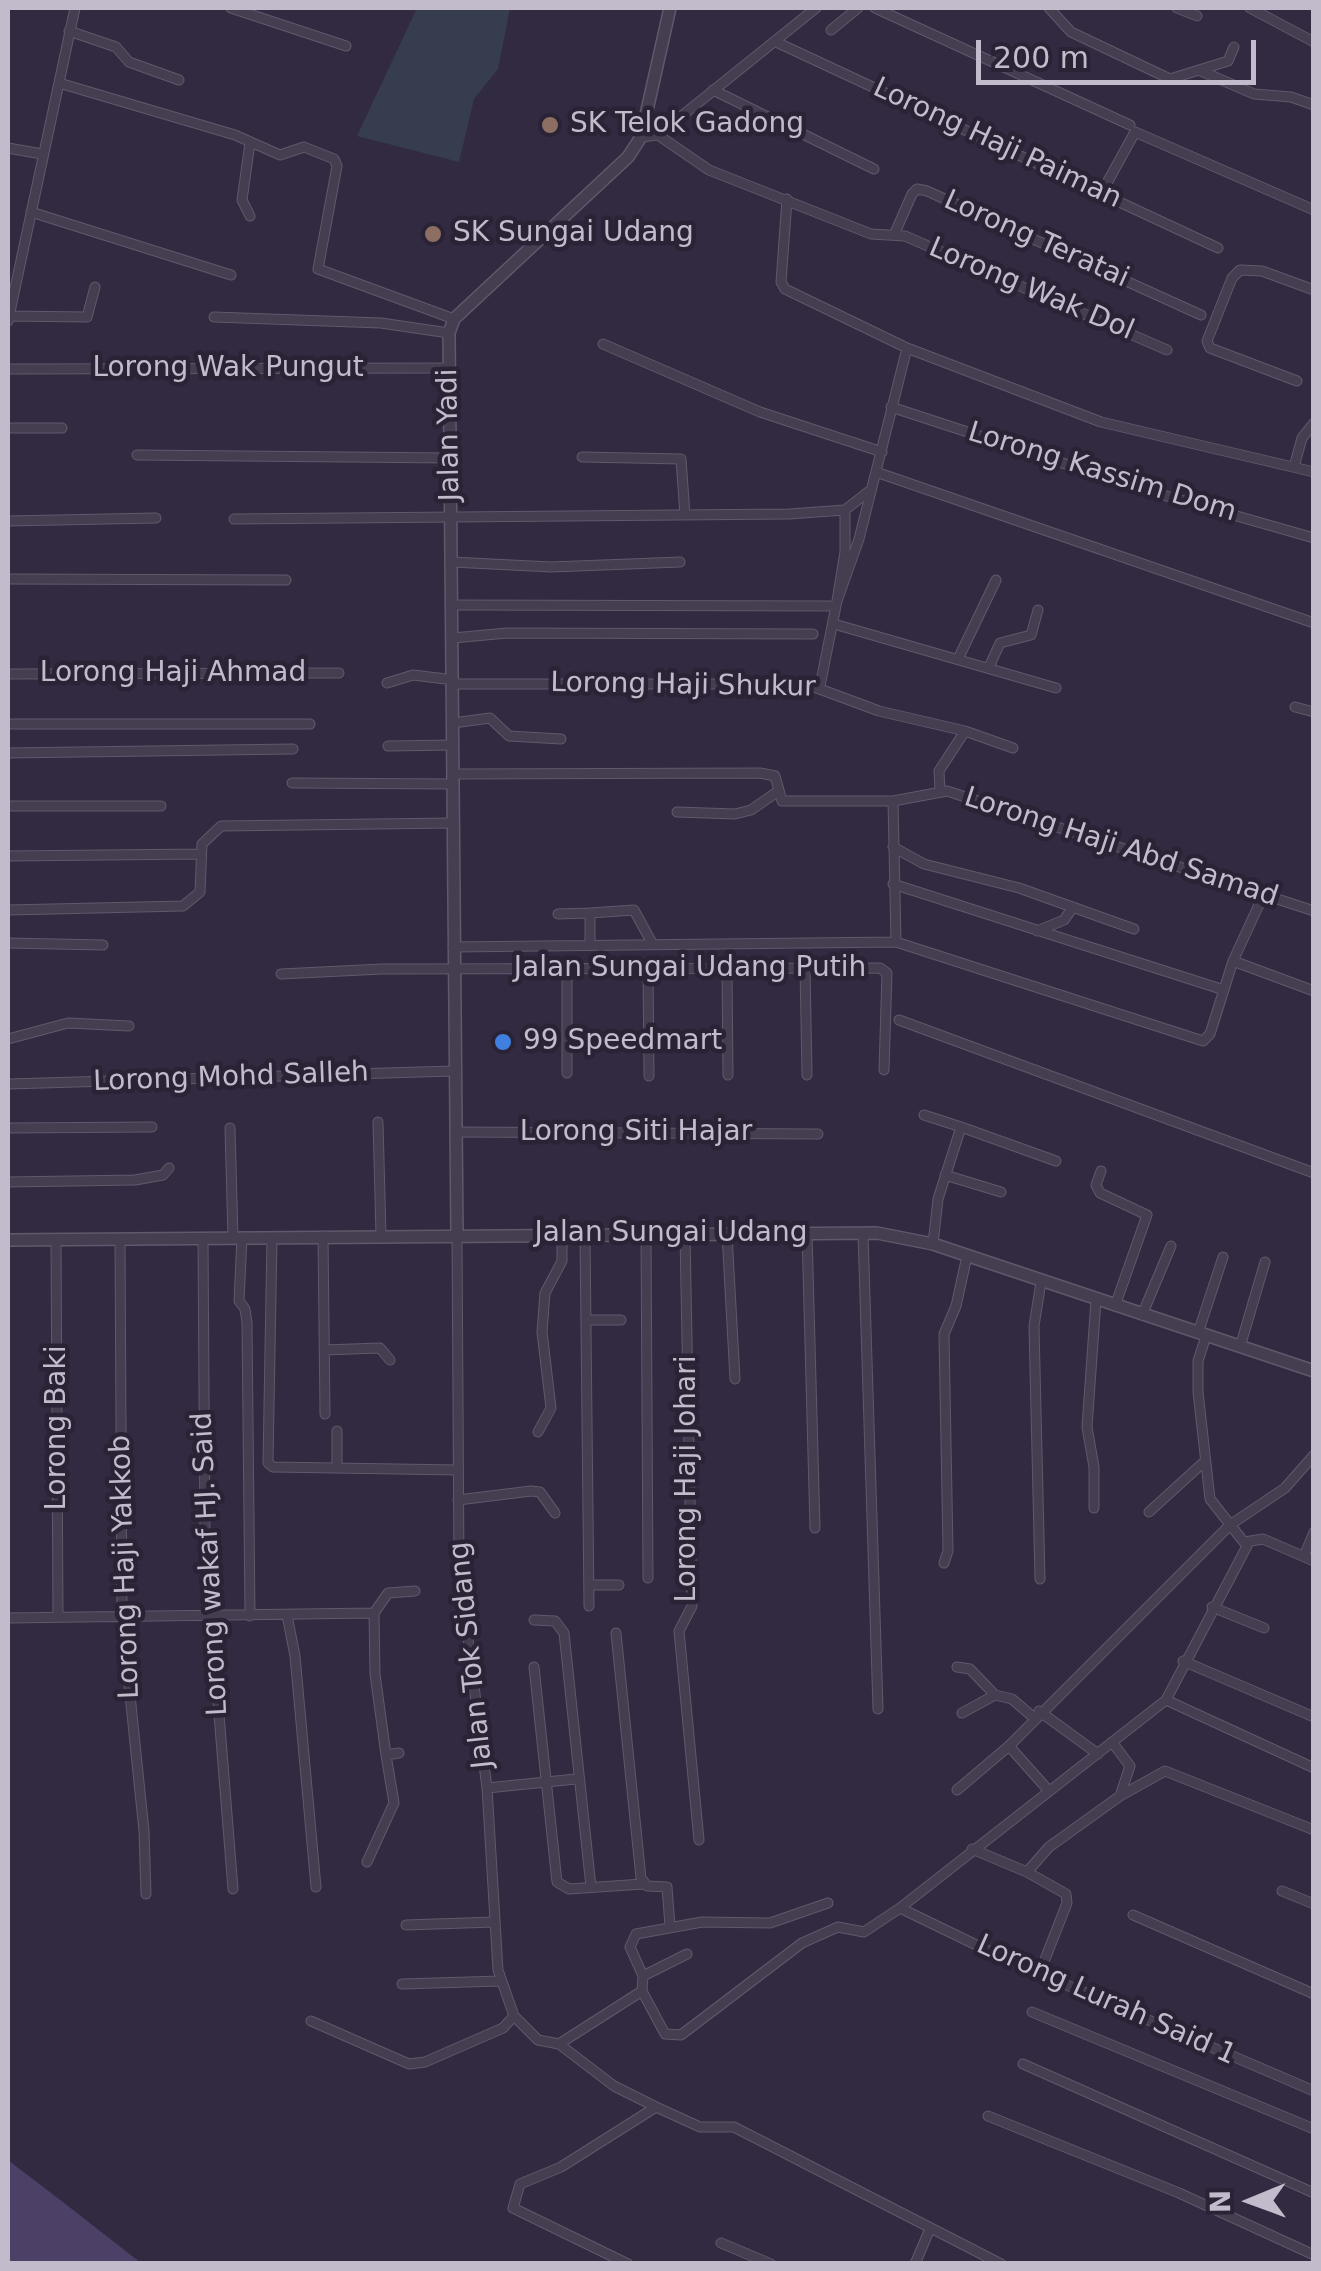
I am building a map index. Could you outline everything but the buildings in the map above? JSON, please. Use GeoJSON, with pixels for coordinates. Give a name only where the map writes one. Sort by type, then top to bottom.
{"type":"FeatureCollection","features":[{"type":"Feature","properties":{"kind":"street"},"geometry":{"type":"LineString","coordinates":[[75,8],[8,318],[87,317],[95,286]]}},
{"type":"Feature","properties":{"kind":"street"},"geometry":{"type":"LineString","coordinates":[[231,8],[346,46]]}},
{"type":"Feature","properties":{"kind":"street","name":"Jalan Yadi"},"geometry":{"type":"LineString","coordinates":[[456,1236],[449,333],[454,319],[603,183],[641,137],[670,8]]}},
{"type":"Feature","properties":{"kind":"street"},"geometry":{"type":"LineString","coordinates":[[641,137],[658,135],[816,8]]}},
{"type":"Feature","properties":{"kind":"street"},"geometry":{"type":"LineString","coordinates":[[830,30],[858,8]]}},
{"type":"Feature","properties":{"kind":"street"},"geometry":{"type":"LineString","coordinates":[[876,8],[1130,125]]}},
{"type":"Feature","properties":{"kind":"street"},"geometry":{"type":"LineString","coordinates":[[1048,8],[1071,32],[1170,78],[1228,61],[1234,48]]}},
{"type":"Feature","properties":{"kind":"street"},"geometry":{"type":"LineString","coordinates":[[1177,8],[1196,16]]}},
{"type":"Feature","properties":{"kind":"street"},"geometry":{"type":"LineString","coordinates":[[1250,8],[1314,42]]}},
{"type":"Feature","properties":{"kind":"street"},"geometry":{"type":"LineString","coordinates":[[70,32],[116,47],[128,62],[179,80]]}},
{"type":"Feature","properties":{"kind":"street","name":"Lorong Haji Paiman"},"geometry":{"type":"LineString","coordinates":[[776,42],[1218,248]]}},
{"type":"Feature","properties":{"kind":"street"},"geometry":{"type":"LineString","coordinates":[[1198,70],[1228,86],[1314,105]]}},
{"type":"Feature","properties":{"kind":"street"},"geometry":{"type":"LineString","coordinates":[[58,83],[250,142],[283,156],[304,147],[334,159],[337,166],[318,269],[454,319]]}},
{"type":"Feature","properties":{"kind":"street"},"geometry":{"type":"LineString","coordinates":[[713,90],[874,169]]}},
{"type":"Feature","properties":{"kind":"street"},"geometry":{"type":"LineString","coordinates":[[1102,192],[1136,132],[1314,210]]}},
{"type":"Feature","properties":{"kind":"street","name":"Lorong Wak Dol"},"geometry":{"type":"LineString","coordinates":[[658,135],[709,170],[870,234],[894,235],[1167,350]]}},
{"type":"Feature","properties":{"kind":"street"},"geometry":{"type":"LineString","coordinates":[[250,142],[242,200],[250,216]]}},
{"type":"Feature","properties":{"kind":"street"},"geometry":{"type":"LineString","coordinates":[[8,148],[42,154]]}},
{"type":"Feature","properties":{"kind":"street","name":"Lorong Teratai"},"geometry":{"type":"LineString","coordinates":[[894,235],[917,188],[1201,315]]}},
{"type":"Feature","properties":{"kind":"street"},"geometry":{"type":"LineString","coordinates":[[787,199],[781,282],[785,289],[907,348],[1135,432],[1314,472]]}},
{"type":"Feature","properties":{"kind":"street"},"geometry":{"type":"LineString","coordinates":[[31,212],[231,276]]}},
{"type":"Feature","properties":{"kind":"street"},"geometry":{"type":"LineString","coordinates":[[1297,381],[1208,346],[1232,278],[1240,270],[1262,270],[1314,290]]}},
{"type":"Feature","properties":{"kind":"street"},"geometry":{"type":"LineString","coordinates":[[214,317],[381,323],[449,333]]}},
{"type":"Feature","properties":{"kind":"street"},"geometry":{"type":"LineString","coordinates":[[603,344],[760,412],[882,452]]}},
{"type":"Feature","properties":{"kind":"street"},"geometry":{"type":"LineString","coordinates":[[837,603],[859,539],[907,348]]}},
{"type":"Feature","properties":{"kind":"street","name":"Lorong Wak Pungut"},"geometry":{"type":"LineString","coordinates":[[8,369],[448,368]]}},
{"type":"Feature","properties":{"kind":"street","name":"Lorong Kassim Dom"},"geometry":{"type":"LineString","coordinates":[[890,406],[1159,494],[1314,538]]}},
{"type":"Feature","properties":{"kind":"street"},"geometry":{"type":"LineString","coordinates":[[1294,467],[1302,438],[1314,423]]}},
{"type":"Feature","properties":{"kind":"street"},"geometry":{"type":"LineString","coordinates":[[8,428],[62,428]]}},
{"type":"Feature","properties":{"kind":"street"},"geometry":{"type":"LineString","coordinates":[[137,455],[450,458]]}},
{"type":"Feature","properties":{"kind":"street"},"geometry":{"type":"LineString","coordinates":[[582,457],[681,459],[685,515]]}},
{"type":"Feature","properties":{"kind":"street"},"geometry":{"type":"LineString","coordinates":[[876,472],[1314,624]]}},
{"type":"Feature","properties":{"kind":"street"},"geometry":{"type":"LineString","coordinates":[[234,519],[845,510],[868,492]]}},
{"type":"Feature","properties":{"kind":"street"},"geometry":{"type":"LineString","coordinates":[[820,686],[845,552],[845,510]]}},
{"type":"Feature","properties":{"kind":"street"},"geometry":{"type":"LineString","coordinates":[[8,520],[156,518]]}},
{"type":"Feature","properties":{"kind":"street"},"geometry":{"type":"LineString","coordinates":[[452,562],[551,567],[680,562]]}},
{"type":"Feature","properties":{"kind":"street"},"geometry":{"type":"LineString","coordinates":[[8,580],[286,580]]}},
{"type":"Feature","properties":{"kind":"street"},"geometry":{"type":"LineString","coordinates":[[958,658],[996,580]]}},
{"type":"Feature","properties":{"kind":"street"},"geometry":{"type":"LineString","coordinates":[[452,605],[837,603]]}},
{"type":"Feature","properties":{"kind":"street"},"geometry":{"type":"LineString","coordinates":[[989,667],[1000,643],[1031,635],[1038,610]]}},
{"type":"Feature","properties":{"kind":"street"},"geometry":{"type":"LineString","coordinates":[[834,624],[1056,688]]}},
{"type":"Feature","properties":{"kind":"street"},"geometry":{"type":"LineString","coordinates":[[453,638],[507,633],[814,634]]}},
{"type":"Feature","properties":{"kind":"street","name":"Lorong Haji Ahmad"},"geometry":{"type":"LineString","coordinates":[[8,674],[339,673]]}},
{"type":"Feature","properties":{"kind":"street","name":"Lorong Haji Shukur"},"geometry":{"type":"LineString","coordinates":[[387,682],[413,675],[454,682],[820,686],[879,711],[965,731],[1012,748]]}},
{"type":"Feature","properties":{"kind":"street"},"geometry":{"type":"LineString","coordinates":[[1295,707],[1314,712]]}},
{"type":"Feature","properties":{"kind":"street"},"geometry":{"type":"LineString","coordinates":[[453,723],[492,718],[509,736],[561,739]]}},
{"type":"Feature","properties":{"kind":"street"},"geometry":{"type":"LineString","coordinates":[[8,724],[310,724]]}},
{"type":"Feature","properties":{"kind":"street"},"geometry":{"type":"LineString","coordinates":[[940,792],[939,771],[965,731]]}},
{"type":"Feature","properties":{"kind":"street"},"geometry":{"type":"LineString","coordinates":[[388,746],[454,745]]}},
{"type":"Feature","properties":{"kind":"street"},"geometry":{"type":"LineString","coordinates":[[8,753],[293,749]]}},
{"type":"Feature","properties":{"kind":"street"},"geometry":{"type":"LineString","coordinates":[[292,784],[760,773],[775,776],[777,792],[751,810],[735,814],[677,812]]}},
{"type":"Feature","properties":{"kind":"street","name":"Lorong Haji Abd Samad"},"geometry":{"type":"LineString","coordinates":[[777,792],[782,801],[893,801],[940,792],[977,799],[1314,912]]}},
{"type":"Feature","properties":{"kind":"street"},"geometry":{"type":"LineString","coordinates":[[893,801],[896,942]]}},
{"type":"Feature","properties":{"kind":"street"},"geometry":{"type":"LineString","coordinates":[[8,806],[161,806]]}},
{"type":"Feature","properties":{"kind":"street"},"geometry":{"type":"LineString","coordinates":[[8,910],[183,906],[200,892],[202,844],[220,826],[452,822]]}},
{"type":"Feature","properties":{"kind":"street"},"geometry":{"type":"LineString","coordinates":[[893,847],[924,864],[1134,929]]}},
{"type":"Feature","properties":{"kind":"street"},"geometry":{"type":"LineString","coordinates":[[8,856],[201,854]]}},
{"type":"Feature","properties":{"kind":"street"},"geometry":{"type":"LineString","coordinates":[[893,884],[1224,990]]}},
{"type":"Feature","properties":{"kind":"street"},"geometry":{"type":"LineString","coordinates":[[453,947],[896,942],[1203,1041],[1210,1034],[1233,962],[1263,896]]}},
{"type":"Feature","properties":{"kind":"street"},"geometry":{"type":"LineString","coordinates":[[1037,931],[1064,920],[1073,907]]}},
{"type":"Feature","properties":{"kind":"street"},"geometry":{"type":"LineString","coordinates":[[558,914],[634,910],[652,943]]}},
{"type":"Feature","properties":{"kind":"street"},"geometry":{"type":"LineString","coordinates":[[590,913],[590,944]]}},
{"type":"Feature","properties":{"kind":"street"},"geometry":{"type":"LineString","coordinates":[[8,943],[103,946]]}},
{"type":"Feature","properties":{"kind":"street"},"geometry":{"type":"LineString","coordinates":[[1233,962],[1314,991]]}},
{"type":"Feature","properties":{"kind":"street","name":"Jalan Sungai Udang Putih"},"geometry":{"type":"LineString","coordinates":[[281,974],[880,968],[888,973],[884,1070]]}},
{"type":"Feature","properties":{"kind":"street"},"geometry":{"type":"LineString","coordinates":[[805,969],[807,1075]]}},
{"type":"Feature","properties":{"kind":"street"},"geometry":{"type":"LineString","coordinates":[[566,970],[567,1072]]}},
{"type":"Feature","properties":{"kind":"street"},"geometry":{"type":"LineString","coordinates":[[648,970],[649,1076]]}},
{"type":"Feature","properties":{"kind":"street"},"geometry":{"type":"LineString","coordinates":[[727,970],[728,1074]]}},
{"type":"Feature","properties":{"kind":"street"},"geometry":{"type":"LineString","coordinates":[[898,1020],[1314,1173]]}},
{"type":"Feature","properties":{"kind":"street"},"geometry":{"type":"LineString","coordinates":[[8,1039],[68,1023],[128,1026]]}},
{"type":"Feature","properties":{"kind":"street","name":"Lorong Mohd Salleh"},"geometry":{"type":"LineString","coordinates":[[8,1084],[454,1071]]}},
{"type":"Feature","properties":{"kind":"street"},"geometry":{"type":"LineString","coordinates":[[924,1115],[1056,1160]]}},
{"type":"Feature","properties":{"kind":"street"},"geometry":{"type":"LineString","coordinates":[[378,1122],[381,1235]]}},
{"type":"Feature","properties":{"kind":"street"},"geometry":{"type":"LineString","coordinates":[[8,1128],[152,1127]]}},
{"type":"Feature","properties":{"kind":"street"},"geometry":{"type":"LineString","coordinates":[[933,1244],[944,1175],[961,1127]]}},
{"type":"Feature","properties":{"kind":"street"},"geometry":{"type":"LineString","coordinates":[[230,1128],[239,1300],[247,1316],[250,1616]]}},
{"type":"Feature","properties":{"kind":"street","name":"Lorong Siti Hajar"},"geometry":{"type":"LineString","coordinates":[[455,1132],[818,1134]]}},
{"type":"Feature","properties":{"kind":"street"},"geometry":{"type":"LineString","coordinates":[[8,1182],[135,1180],[163,1174],[170,1168]]}},
{"type":"Feature","properties":{"kind":"street"},"geometry":{"type":"LineString","coordinates":[[1100,1172],[1096,1185],[1100,1193],[1147,1215],[1114,1306]]}},
{"type":"Feature","properties":{"kind":"street"},"geometry":{"type":"LineString","coordinates":[[944,1175],[1001,1192]]}},
{"type":"Feature","properties":{"kind":"street"},"geometry":{"type":"LineString","coordinates":[[863,1233],[878,1709]]}},
{"type":"Feature","properties":{"kind":"street","name":"Jalan Sungai Udang"},"geometry":{"type":"LineString","coordinates":[[8,1240],[863,1233],[933,1244],[1314,1371]]}},
{"type":"Feature","properties":{"kind":"street"},"geometry":{"type":"LineString","coordinates":[[646,1234],[648,1578]]}},
{"type":"Feature","properties":{"kind":"street"},"geometry":{"type":"LineString","coordinates":[[726,1234],[735,1380]]}},
{"type":"Feature","properties":{"kind":"street"},"geometry":{"type":"LineString","coordinates":[[807,1234],[814,1528]]}},
{"type":"Feature","properties":{"kind":"street","name":"Lorong Haji Johari"},"geometry":{"type":"LineString","coordinates":[[685,1235],[692,1606],[679,1631],[699,1840]]}},
{"type":"Feature","properties":{"kind":"street"},"geometry":{"type":"LineString","coordinates":[[323,1236],[325,1414]]}},
{"type":"Feature","properties":{"kind":"street","name":"Jalan Tok Sidang"},"geometry":{"type":"LineString","coordinates":[[456,1236],[459,1568],[487,1788],[500,1981],[514,2016]]}},
{"type":"Feature","properties":{"kind":"street"},"geometry":{"type":"LineString","coordinates":[[538,1432],[551,1408],[542,1332],[545,1293],[562,1262],[562,1236]]}},
{"type":"Feature","properties":{"kind":"street"},"geometry":{"type":"LineString","coordinates":[[585,1236],[589,1606]]}},
{"type":"Feature","properties":{"kind":"street"},"geometry":{"type":"LineString","coordinates":[[268,1460],[272,1237]]}},
{"type":"Feature","properties":{"kind":"street","name":"Lorong wakaf HJ. Said"},"geometry":{"type":"LineString","coordinates":[[202,1238],[209,1617],[233,1888]]}},
{"type":"Feature","properties":{"kind":"street","name":"Lorong Haji Yakkob"},"geometry":{"type":"LineString","coordinates":[[120,1239],[122,1618],[144,1831],[146,1894]]}},
{"type":"Feature","properties":{"kind":"street","name":"Lorong Baki"},"geometry":{"type":"LineString","coordinates":[[56,1240],[58,1617]]}},
{"type":"Feature","properties":{"kind":"street"},"geometry":{"type":"LineString","coordinates":[[1142,1315],[1171,1246]]}},
{"type":"Feature","properties":{"kind":"street"},"geometry":{"type":"LineString","coordinates":[[944,1564],[948,1551],[944,1334],[956,1306],[966,1256]]}},
{"type":"Feature","properties":{"kind":"street"},"geometry":{"type":"LineString","coordinates":[[828,1903],[770,1922],[670,1926],[632,1939],[630,1947],[642,1976],[642,1991],[665,2034],[682,2036],[802,1944],[838,1927],[864,1932],[900,1908],[1166,1700],[1212,1607],[1244,1558],[1245,1542],[1210,1499],[1198,1361],[1223,1257]]}},
{"type":"Feature","properties":{"kind":"street"},"geometry":{"type":"LineString","coordinates":[[1240,1347],[1265,1262]]}},
{"type":"Feature","properties":{"kind":"street"},"geometry":{"type":"LineString","coordinates":[[1040,1579],[1034,1326],[1041,1282]]}},
{"type":"Feature","properties":{"kind":"street"},"geometry":{"type":"LineString","coordinates":[[1094,1508],[1094,1466],[1087,1426],[1096,1300]]}},
{"type":"Feature","properties":{"kind":"street"},"geometry":{"type":"LineString","coordinates":[[586,1320],[621,1320]]}},
{"type":"Feature","properties":{"kind":"street"},"geometry":{"type":"LineString","coordinates":[[324,1350],[380,1348],[390,1360]]}},
{"type":"Feature","properties":{"kind":"street"},"geometry":{"type":"LineString","coordinates":[[337,1431],[337,1466]]}},
{"type":"Feature","properties":{"kind":"street"},"geometry":{"type":"LineString","coordinates":[[249,1452],[268,1460],[273,1467],[458,1470]]}},
{"type":"Feature","properties":{"kind":"street"},"geometry":{"type":"LineString","coordinates":[[957,1790],[1008,1746],[1230,1525],[1285,1488],[1314,1456]]}},
{"type":"Feature","properties":{"kind":"street"},"geometry":{"type":"LineString","coordinates":[[1149,1512],[1205,1461]]}},
{"type":"Feature","properties":{"kind":"street"},"geometry":{"type":"LineString","coordinates":[[458,1500],[540,1492],[555,1513]]}},
{"type":"Feature","properties":{"kind":"street"},"geometry":{"type":"LineString","coordinates":[[1245,1542],[1263,1538],[1309,1558],[1314,1532]]}},
{"type":"Feature","properties":{"kind":"street"},"geometry":{"type":"LineString","coordinates":[[589,1585],[620,1585]]}},
{"type":"Feature","properties":{"kind":"street"},"geometry":{"type":"LineString","coordinates":[[368,1862],[394,1803],[374,1674],[374,1613],[388,1593],[415,1591]]}},
{"type":"Feature","properties":{"kind":"street"},"geometry":{"type":"LineString","coordinates":[[1212,1607],[1264,1628]]}},
{"type":"Feature","properties":{"kind":"street"},"geometry":{"type":"LineString","coordinates":[[8,1618],[374,1613]]}},
{"type":"Feature","properties":{"kind":"street"},"geometry":{"type":"LineString","coordinates":[[287,1615],[309,1782],[316,1887]]}},
{"type":"Feature","properties":{"kind":"street"},"geometry":{"type":"LineString","coordinates":[[534,1620],[556,1621],[563,1628],[576,1779],[591,1887]]}},
{"type":"Feature","properties":{"kind":"street"},"geometry":{"type":"LineString","coordinates":[[616,1632],[643,1884]]}},
{"type":"Feature","properties":{"kind":"street"},"geometry":{"type":"LineString","coordinates":[[1184,1661],[1314,1717]]}},
{"type":"Feature","properties":{"kind":"street"},"geometry":{"type":"LineString","coordinates":[[534,1667],[557,1882],[569,1888],[643,1884],[667,1887],[670,1926]]}},
{"type":"Feature","properties":{"kind":"street"},"geometry":{"type":"LineString","coordinates":[[956,1667],[970,1668],[995,1695],[1012,1699],[1098,1754]]}},
{"type":"Feature","properties":{"kind":"street"},"geometry":{"type":"LineString","coordinates":[[962,1714],[995,1695]]}},
{"type":"Feature","properties":{"kind":"street"},"geometry":{"type":"LineString","coordinates":[[1166,1700],[1314,1768]]}},
{"type":"Feature","properties":{"kind":"street"},"geometry":{"type":"LineString","coordinates":[[1112,1742],[1130,1766],[1120,1796]]}},
{"type":"Feature","properties":{"kind":"street"},"geometry":{"type":"LineString","coordinates":[[1008,1746],[1049,1791]]}},
{"type":"Feature","properties":{"kind":"street"},"geometry":{"type":"LineString","coordinates":[[386,1755],[400,1753]]}},
{"type":"Feature","properties":{"kind":"street"},"geometry":{"type":"LineString","coordinates":[[1027,1872],[1049,1847],[1120,1796],[1164,1771],[1176,1772],[1314,1830]]}},
{"type":"Feature","properties":{"kind":"street"},"geometry":{"type":"LineString","coordinates":[[487,1788],[576,1779]]}},
{"type":"Feature","properties":{"kind":"street"},"geometry":{"type":"LineString","coordinates":[[972,1849],[1027,1872],[1066,1894],[1067,1903],[1040,1972]]}},
{"type":"Feature","properties":{"kind":"street"},"geometry":{"type":"LineString","coordinates":[[1282,1891],[1314,1904]]}},
{"type":"Feature","properties":{"kind":"street","name":"Lorong Lurah Said 1"},"geometry":{"type":"LineString","coordinates":[[900,1908],[1314,2091]]}},
{"type":"Feature","properties":{"kind":"street"},"geometry":{"type":"LineString","coordinates":[[1133,1915],[1314,1994]]}},
{"type":"Feature","properties":{"kind":"street"},"geometry":{"type":"LineString","coordinates":[[406,1925],[494,1922]]}},
{"type":"Feature","properties":{"kind":"street"},"geometry":{"type":"LineString","coordinates":[[642,1976],[686,1954]]}},
{"type":"Feature","properties":{"kind":"street"},"geometry":{"type":"LineString","coordinates":[[402,1984],[500,1981]]}},
{"type":"Feature","properties":{"kind":"street"},"geometry":{"type":"LineString","coordinates":[[559,2044],[642,1991]]}},
{"type":"Feature","properties":{"kind":"street"},"geometry":{"type":"LineString","coordinates":[[1032,2012],[1314,2129]]}},
{"type":"Feature","properties":{"kind":"street"},"geometry":{"type":"LineString","coordinates":[[310,2022],[409,2064],[425,2062],[503,2028],[514,2016],[538,2040],[559,2044],[614,2086],[700,2127],[734,2128],[1000,2264]]}},
{"type":"Feature","properties":{"kind":"street"},"geometry":{"type":"LineString","coordinates":[[1023,2064],[1314,2193]]}},
{"type":"Feature","properties":{"kind":"street"},"geometry":{"type":"LineString","coordinates":[[628,2264],[513,2208],[520,2184],[561,2167],[656,2107]]}},
{"type":"Feature","properties":{"kind":"street"},"geometry":{"type":"LineString","coordinates":[[988,2116],[1179,2193],[1314,2255]]}},
{"type":"Feature","properties":{"kind":"street"},"geometry":{"type":"LineString","coordinates":[[915,2264],[929,2231]]}},
{"type":"Feature","properties":{"kind":"street"},"geometry":{"type":"LineString","coordinates":[[722,2242],[771,2264]]}},
{"type":"Feature","properties":{"kind":"shaded area"},"geometry":{"type":"Polygon","coordinates":[[[417,8],[510,8],[498,69],[474,99],[459,162],[357,136],[417,8]]]}},
{"type":"Feature","properties":{"kind":"shaded area"},"geometry":{"type":"Polygon","coordinates":[[[8,2160],[68,2206],[141,2263],[8,2263],[8,2160]]]}},
{"type":"Feature","properties":{"kind":"place","name":"SK Telok Gadong"},"geometry":{"type":"Point","coordinates":[550,125]}},
{"type":"Feature","properties":{"kind":"place","name":"SK Sungai Udang"},"geometry":{"type":"Point","coordinates":[433,234]}},
{"type":"Feature","properties":{"kind":"place","name":"99 Speedmart"},"geometry":{"type":"Point","coordinates":[503,1042]}}]}
